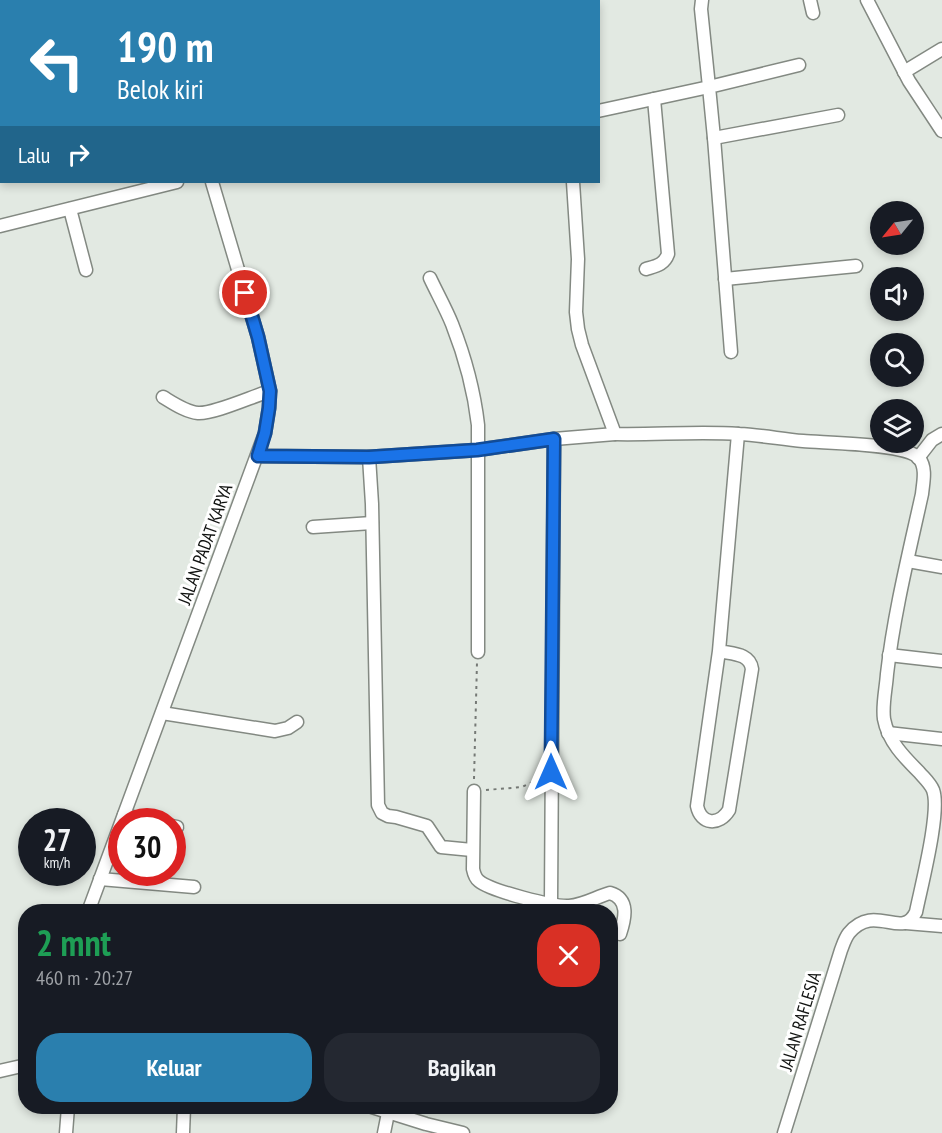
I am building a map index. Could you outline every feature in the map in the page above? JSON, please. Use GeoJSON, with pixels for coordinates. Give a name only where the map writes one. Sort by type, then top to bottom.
{"type":"FeatureCollection","features":[{"type":"Feature","properties":{"kind":"street"},"geometry":{"type":"LineString","coordinates":[[702,0],[731,352]]}},
{"type":"Feature","properties":{"kind":"street"},"geometry":{"type":"LineString","coordinates":[[810,0],[813,13]]}},
{"type":"Feature","properties":{"kind":"street"},"geometry":{"type":"LineString","coordinates":[[867,0],[904,72],[942,130]]}},
{"type":"Feature","properties":{"kind":"street"},"geometry":{"type":"LineString","coordinates":[[904,72],[942,48]]}},
{"type":"Feature","properties":{"kind":"street"},"geometry":{"type":"LineString","coordinates":[[600,111],[799,65]]}},
{"type":"Feature","properties":{"kind":"street"},"geometry":{"type":"LineString","coordinates":[[646,268],[660,264],[668,254],[654,99]]}},
{"type":"Feature","properties":{"kind":"street"},"geometry":{"type":"LineString","coordinates":[[714,138],[838,115]]}},
{"type":"Feature","properties":{"kind":"street"},"geometry":{"type":"LineString","coordinates":[[0,226],[70,209],[131,187],[168,183]]}},
{"type":"Feature","properties":{"kind":"street","name":"JALAN PADAT KARYA"},"geometry":{"type":"LineString","coordinates":[[127,808],[258,456],[269,408],[270,391],[258,337],[212,183]]}},
{"type":"Feature","properties":{"kind":"street"},"geometry":{"type":"LineString","coordinates":[[573,183],[578,259],[576,312],[578,329],[615,434]]}},
{"type":"Feature","properties":{"kind":"street"},"geometry":{"type":"LineString","coordinates":[[70,209],[86,270]]}},
{"type":"Feature","properties":{"kind":"street"},"geometry":{"type":"LineString","coordinates":[[725,279],[856,266]]}},
{"type":"Feature","properties":{"kind":"street"},"geometry":{"type":"LineString","coordinates":[[430,278],[452,324],[472,383],[478,425],[478,652]]}},
{"type":"Feature","properties":{"kind":"street"},"geometry":{"type":"LineString","coordinates":[[163,397],[197,413],[222,408],[270,391]]}},
{"type":"Feature","properties":{"kind":"street"},"geometry":{"type":"LineString","coordinates":[[258,456],[369,457],[477,450],[554,439],[615,434],[738,434],[878,446],[911,452],[922,464],[924,475],[890,655],[884,721],[895,746],[932,789],[935,799],[934,823],[916,912],[906,923]]}},
{"type":"Feature","properties":{"kind":"street"},"geometry":{"type":"LineString","coordinates":[[719,651],[746,657],[752,669],[729,810],[726,815],[716,821],[709,821],[703,818],[697,806],[719,651],[738,434]]}},
{"type":"Feature","properties":{"kind":"street"},"geometry":{"type":"LineString","coordinates":[[918,458],[932,440],[942,434]]}},
{"type":"Feature","properties":{"kind":"street"},"geometry":{"type":"LineString","coordinates":[[551,903],[554,439]]}},
{"type":"Feature","properties":{"kind":"street"},"geometry":{"type":"LineString","coordinates":[[369,457],[378,805],[382,813],[388,816],[427,826],[441,847],[472,850]]}},
{"type":"Feature","properties":{"kind":"street"},"geometry":{"type":"LineString","coordinates":[[313,527],[372,523]]}},
{"type":"Feature","properties":{"kind":"street"},"geometry":{"type":"LineString","coordinates":[[908,561],[942,567]]}},
{"type":"Feature","properties":{"kind":"street"},"geometry":{"type":"LineString","coordinates":[[890,655],[942,662]]}},
{"type":"Feature","properties":{"kind":"street"},"geometry":{"type":"LineString","coordinates":[[162,713],[275,731],[297,722]]}},
{"type":"Feature","properties":{"kind":"street"},"geometry":{"type":"LineString","coordinates":[[888,733],[942,740]]}},
{"type":"Feature","properties":{"kind":"street"},"geometry":{"type":"LineString","coordinates":[[474,791],[472,850],[473,869],[477,880],[519,898],[556,904]]}},
{"type":"Feature","properties":{"kind":"street","name":"JALAN PADAT KARYA"},"geometry":{"type":"LineString","coordinates":[[91,904],[108,858]]}},
{"type":"Feature","properties":{"kind":"street"},"geometry":{"type":"LineString","coordinates":[[100,879],[194,887]]}},
{"type":"Feature","properties":{"kind":"street"},"geometry":{"type":"LineString","coordinates":[[580,904],[610,893],[614,894],[624,907],[624,922],[620,934]]}},
{"type":"Feature","properties":{"kind":"street","name":"JALAN RAFLESIA"},"geometry":{"type":"LineString","coordinates":[[784,1133],[848,934],[858,924],[876,919],[899,924],[906,923]]}},
{"type":"Feature","properties":{"kind":"street"},"geometry":{"type":"LineString","coordinates":[[906,923],[942,926]]}},
{"type":"Feature","properties":{"kind":"street"},"geometry":{"type":"LineString","coordinates":[[0,1071],[18,1067]]}},
{"type":"Feature","properties":{"kind":"street"},"geometry":{"type":"LineString","coordinates":[[66,1133],[67,1114]]}},
{"type":"Feature","properties":{"kind":"street"},"geometry":{"type":"LineString","coordinates":[[183,1133],[184,1114]]}},
{"type":"Feature","properties":{"kind":"street"},"geometry":{"type":"LineString","coordinates":[[384,1133],[388,1114]]}},
{"type":"Feature","properties":{"kind":"street"},"geometry":{"type":"LineString","coordinates":[[392,1114],[463,1133]]}},
{"type":"Feature","properties":{"kind":"path"},"geometry":{"type":"LineString","coordinates":[[478,652],[474,791],[522,787],[551,772]]}},
{"type":"Feature","properties":{"kind":"route"},"geometry":{"type":"LineString","coordinates":[[245,293],[270,391],[265,433],[258,456],[369,457],[477,450],[554,439],[551,772]]}}]}
